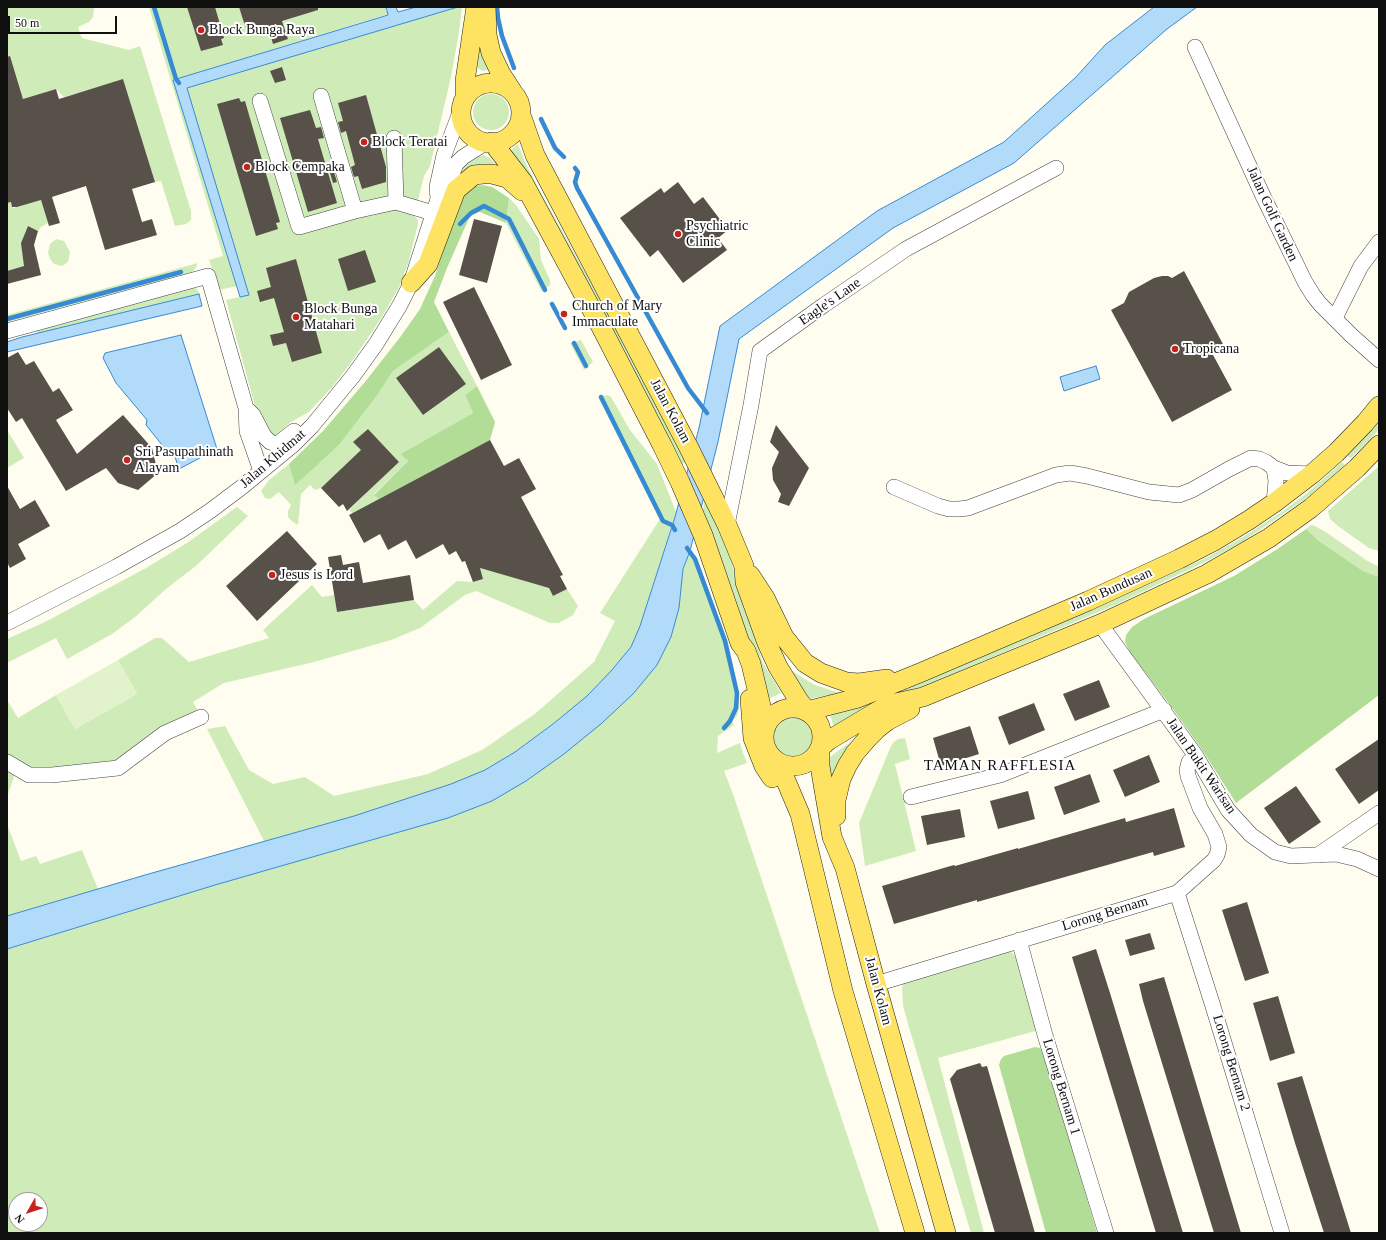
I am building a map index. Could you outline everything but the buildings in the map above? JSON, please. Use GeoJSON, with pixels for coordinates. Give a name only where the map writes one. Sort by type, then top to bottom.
{"type":"FeatureCollection","features":[{"type":"Feature","properties":{"kind":"main road"},"geometry":{"type":"LineString","coordinates":[[476,7],[463,103],[464,126],[475,139],[489,142],[501,141],[509,137],[515,131],[521,115],[519,102],[501,74],[491,53],[487,35],[486,7]]}},
{"type":"Feature","properties":{"kind":"main road"},"geometry":{"type":"LineString","coordinates":[[463,103],[470,90],[479,85],[490,83],[501,85],[512,91]]}},
{"type":"Feature","properties":{"kind":"main road","name":"Jalan Kolam"},"geometry":{"type":"LineString","coordinates":[[521,115],[535,155],[546,178],[688,446],[727,525],[744,566],[745,582],[767,643],[778,667],[807,712]]}},
{"type":"Feature","properties":{"kind":"main road","name":"Jalan Kolam"},"geometry":{"type":"LineString","coordinates":[[489,142],[523,182],[599,323],[662,444],[680,482],[703,534],[740,643],[746,651],[751,664],[766,727]]}},
{"type":"Feature","properties":{"kind":"main road"},"geometry":{"type":"LineString","coordinates":[[411,283],[428,264],[456,190],[464,182],[474,176],[492,174],[507,178],[532,200]]}},
{"type":"Feature","properties":{"kind":"main road","name":"Jalan Bundusan"},"geometry":{"type":"LineString","coordinates":[[807,712],[858,698],[922,672],[1088,601],[1180,559],[1236,528],[1274,503],[1312,474],[1336,453],[1379,406]]}},
{"type":"Feature","properties":{"kind":"main road","name":"Jalan Bundusan"},"geometry":{"type":"LineString","coordinates":[[820,748],[829,740],[891,704],[923,697],[1100,624],[1207,574],[1269,538],[1317,503],[1357,468],[1379,445]]}},
{"type":"Feature","properties":{"kind":"main road"},"geometry":{"type":"LineString","coordinates":[[744,566],[766,598],[784,637],[805,663],[821,673],[846,682],[859,683],[922,672]]}},
{"type":"Feature","properties":{"kind":"main road","name":"Jalan Kolam"},"geometry":{"type":"LineString","coordinates":[[740,643],[740,653],[749,690],[753,738],[764,766],[780,789],[805,837]]}},
{"type":"Feature","properties":{"kind":"main road"},"geometry":{"type":"LineString","coordinates":[[845,868],[835,811],[836,800],[846,766],[866,739],[878,728],[887,721],[914,707],[923,697]]}},
{"type":"Feature","properties":{"kind":"main road"},"geometry":{"type":"LineString","coordinates":[[791,709],[807,712],[814,717],[822,732],[820,748],[810,761],[795,766],[787,766],[773,758],[768,751],[764,735],[766,727],[770,720],[783,710],[791,709]]}},
{"type":"Feature","properties":{"kind":"main road","name":"Jalan Kolam"},"geometry":{"type":"LineString","coordinates":[[820,748],[820,766],[832,837],[845,868],[946,1233]]}},
{"type":"Feature","properties":{"kind":"main road","name":"Jalan Kolam"},"geometry":{"type":"LineString","coordinates":[[773,758],[786,781],[800,814],[815,870],[843,991],[915,1233]]}},
{"type":"Feature","properties":{"kind":"street","name":"Jalan Golf Garden"},"geometry":{"type":"LineString","coordinates":[[1195,47],[1304,282],[1313,296],[1379,360]]}},
{"type":"Feature","properties":{"kind":"street"},"geometry":{"type":"LineString","coordinates":[[321,96],[355,210]]}},
{"type":"Feature","properties":{"kind":"street"},"geometry":{"type":"LineString","coordinates":[[260,101],[298,227],[355,210],[396,202],[433,213]]}},
{"type":"Feature","properties":{"kind":"street","name":"Jalan Khidmat"},"geometry":{"type":"LineString","coordinates":[[438,199],[437,187],[444,155],[463,103]]}},
{"type":"Feature","properties":{"kind":"street"},"geometry":{"type":"LineString","coordinates":[[394,138],[396,202]]}},
{"type":"Feature","properties":{"kind":"street","name":"Jalan Khidmat"},"geometry":{"type":"LineString","coordinates":[[7,624],[116,567],[180,531],[210,511],[261,471],[293,445],[312,426],[353,376],[376,344],[400,305],[411,283],[438,199],[446,190],[456,164],[462,157],[489,142]]}},
{"type":"Feature","properties":{"kind":"street","name":"Eagle's Lane"},"geometry":{"type":"LineString","coordinates":[[727,525],[751,405],[760,351],[906,249],[1056,168]]}},
{"type":"Feature","properties":{"kind":"street"},"geometry":{"type":"LineString","coordinates":[[1335,318],[1361,266],[1379,242]]}},
{"type":"Feature","properties":{"kind":"street"},"geometry":{"type":"LineString","coordinates":[[7,331],[208,276],[246,408],[247,431],[261,471]]}},
{"type":"Feature","properties":{"kind":"street"},"geometry":{"type":"LineString","coordinates":[[246,408],[253,415],[264,436],[270,442],[276,444],[298,427],[305,424],[312,426]]}},
{"type":"Feature","properties":{"kind":"street"},"geometry":{"type":"LineString","coordinates":[[894,486],[938,506],[949,509],[958,509],[968,508],[1056,475],[1070,474],[1087,476],[1149,492],[1179,495],[1192,490],[1228,469],[1251,458],[1259,458],[1274,468],[1287,473],[1312,474]]}},
{"type":"Feature","properties":{"kind":"street"},"geometry":{"type":"LineString","coordinates":[[1274,468],[1276,481],[1274,503]]}},
{"type":"Feature","properties":{"kind":"street","name":"Jalan Bukit Warisan"},"geometry":{"type":"LineString","coordinates":[[1100,624],[1196,756],[1228,810],[1251,835],[1275,852],[1291,856],[1336,854],[1357,859],[1379,869]]}},
{"type":"Feature","properties":{"kind":"street"},"geometry":{"type":"LineString","coordinates":[[911,797],[1000,775],[1164,710]]}},
{"type":"Feature","properties":{"kind":"street"},"geometry":{"type":"LineString","coordinates":[[7,762],[29,775],[52,775],[118,768],[165,733],[201,717]]}},
{"type":"Feature","properties":{"kind":"street","name":"Lorong Bernam"},"geometry":{"type":"LineString","coordinates":[[876,984],[1177,893],[1214,860],[1220,847],[1200,808],[1188,776],[1187,770],[1189,762],[1196,756]]}},
{"type":"Feature","properties":{"kind":"street"},"geometry":{"type":"LineString","coordinates":[[1317,856],[1379,813]]}},
{"type":"Feature","properties":{"kind":"street","name":"Lorong Bernam 2"},"geometry":{"type":"LineString","coordinates":[[1177,893],[1212,1002],[1282,1233]]}},
{"type":"Feature","properties":{"kind":"street","name":"Lorong Bernam 1"},"geometry":{"type":"LineString","coordinates":[[1019,940],[1045,1035],[1106,1233]]}},
{"type":"Feature","properties":{"kind":"green space"},"geometry":{"type":"Polygon","coordinates":[[[7,7],[94,7],[93,17],[89,22],[78,27],[82,38],[129,50],[140,46],[191,211],[191,220],[186,224],[175,226],[161,181],[155,182],[123,80],[64,97],[56,89],[23,99],[12,62],[7,64],[7,7]]]}},
{"type":"Feature","properties":{"kind":"green space"},"geometry":{"type":"Polygon","coordinates":[[[149,7],[386,7],[388,14],[173,80],[237,286],[219,290],[209,260],[223,256],[149,7]]]}},
{"type":"Feature","properties":{"kind":"green space"},"geometry":{"type":"Polygon","coordinates":[[[462,7],[451,77],[430,166],[424,176],[414,216],[418,220],[418,224],[408,264],[399,287],[382,317],[334,385],[309,412],[291,422],[273,438],[258,417],[226,300],[249,295],[186,88],[462,7]]]}},
{"type":"Feature","properties":{"kind":"green space"},"geometry":{"type":"Polygon","coordinates":[[[478,37],[489,69],[484,71],[477,68],[478,37]]]}},
{"type":"Feature","properties":{"kind":"green space"},"geometry":{"type":"Polygon","coordinates":[[[491,94],[504,99],[509,112],[504,125],[491,130],[478,125],[473,112],[478,99],[491,94]]]}},
{"type":"Feature","properties":{"kind":"green space"},"geometry":{"type":"Polygon","coordinates":[[[518,144],[535,182],[628,350],[687,461],[681,465],[509,152],[518,144]]]}},
{"type":"Feature","properties":{"kind":"green space"},"geometry":{"type":"Polygon","coordinates":[[[484,155],[490,158],[499,170],[455,177],[463,165],[477,156],[484,155]]]}},
{"type":"Feature","properties":{"kind":"green space"},"geometry":{"type":"Polygon","coordinates":[[[483,185],[492,187],[509,198],[506,223],[480,212],[470,216],[434,302],[449,332],[393,371],[376,397],[339,445],[295,485],[289,464],[323,431],[365,382],[420,309],[435,276],[459,200],[474,186],[483,185]]]}},
{"type":"Feature","properties":{"kind":"green space"},"geometry":{"type":"Polygon","coordinates":[[[509,198],[516,205],[539,239],[541,260],[550,280],[550,285],[542,292],[506,223],[509,198]]]}},
{"type":"Feature","properties":{"kind":"green space"},"geometry":{"type":"Polygon","coordinates":[[[41,200],[48,223],[41,227],[38,231],[28,226],[21,243],[37,263],[7,271],[7,203],[11,202],[13,208],[41,200]]]}},
{"type":"Feature","properties":{"kind":"green space"},"geometry":{"type":"Polygon","coordinates":[[[56,239],[64,241],[70,252],[68,262],[62,266],[54,264],[48,253],[50,244],[56,239]]]}},
{"type":"Feature","properties":{"kind":"green space"},"geometry":{"type":"Polygon","coordinates":[[[198,263],[192,272],[7,322],[7,315],[198,263]]]}},
{"type":"Feature","properties":{"kind":"green space"},"geometry":{"type":"Polygon","coordinates":[[[193,287],[197,289],[199,294],[37,334],[36,330],[193,287]]]}},
{"type":"Feature","properties":{"kind":"green space"},"geometry":{"type":"Polygon","coordinates":[[[449,332],[477,386],[465,395],[473,413],[402,454],[408,461],[374,494],[379,499],[384,509],[361,521],[349,510],[369,490],[346,465],[321,488],[315,490],[310,485],[301,494],[298,525],[293,522],[288,517],[288,511],[291,505],[279,492],[270,499],[265,498],[261,491],[269,480],[289,464],[295,484],[339,445],[376,397],[393,371],[449,332]],[[439,347],[396,378],[423,415],[466,384],[439,347]],[[368,429],[354,442],[385,475],[399,462],[368,429]]]}},
{"type":"Feature","properties":{"kind":"green space"},"geometry":{"type":"Polygon","coordinates":[[[581,340],[593,362],[584,370],[570,343],[581,340]]]}},
{"type":"Feature","properties":{"kind":"green space"},"geometry":{"type":"Polygon","coordinates":[[[477,386],[495,422],[490,440],[379,499],[374,495],[408,461],[401,454],[473,413],[465,395],[477,386]]]}},
{"type":"Feature","properties":{"kind":"green space"},"geometry":{"type":"Polygon","coordinates":[[[608,395],[611,397],[630,430],[657,464],[676,512],[640,626],[631,647],[587,696],[553,724],[515,752],[485,770],[451,784],[354,816],[264,841],[207,729],[225,726],[249,770],[273,784],[305,777],[334,796],[428,774],[482,750],[536,713],[594,662],[615,621],[600,613],[660,519],[598,397],[608,395]]]}},
{"type":"Feature","properties":{"kind":"green space"},"geometry":{"type":"Polygon","coordinates":[[[1379,421],[1379,429],[1375,434],[1351,458],[1347,456],[1379,421]]]}},
{"type":"Feature","properties":{"kind":"green space"},"geometry":{"type":"Polygon","coordinates":[[[7,430],[24,458],[7,468],[7,430]]]}},
{"type":"Feature","properties":{"kind":"green space"},"geometry":{"type":"Polygon","coordinates":[[[1342,462],[1345,465],[1308,497],[1245,540],[1207,561],[1117,604],[868,710],[835,732],[830,714],[938,675],[1036,634],[1206,558],[1243,537],[1280,513],[1306,494],[1342,462]]]}},
{"type":"Feature","properties":{"kind":"green space"},"geometry":{"type":"Polygon","coordinates":[[[1379,466],[1379,551],[1369,548],[1338,526],[1330,519],[1328,511],[1379,466]]]}},
{"type":"Feature","properties":{"kind":"green space"},"geometry":{"type":"Polygon","coordinates":[[[705,500],[726,545],[763,663],[781,693],[764,701],[736,600],[717,547],[702,513],[705,500]]]}},
{"type":"Feature","properties":{"kind":"green space"},"geometry":{"type":"Polygon","coordinates":[[[237,507],[248,516],[197,565],[166,589],[135,617],[112,634],[67,659],[56,638],[7,663],[7,639],[45,622],[146,568],[187,543],[237,507]]]}},
{"type":"Feature","properties":{"kind":"green space"},"geometry":{"type":"Polygon","coordinates":[[[1311,525],[1327,533],[1366,560],[1379,566],[1379,577],[1363,571],[1319,541],[1306,529],[1311,525]]]}},
{"type":"Feature","properties":{"kind":"green space"},"geometry":{"type":"Polygon","coordinates":[[[1306,529],[1319,541],[1363,571],[1379,577],[1379,695],[1236,803],[1203,751],[1130,652],[1125,642],[1126,635],[1132,627],[1144,619],[1234,576],[1306,529]]]}},
{"type":"Feature","properties":{"kind":"green space"},"geometry":{"type":"Polygon","coordinates":[[[690,551],[696,557],[727,639],[739,695],[739,709],[737,716],[732,721],[734,725],[718,736],[717,753],[740,743],[747,763],[724,771],[880,1233],[7,1233],[7,949],[215,885],[448,818],[492,801],[679,608],[683,569],[690,551]]]}},
{"type":"Feature","properties":{"kind":"green space"},"geometry":{"type":"Polygon","coordinates":[[[480,568],[542,586],[546,583],[553,596],[567,589],[578,606],[573,615],[559,623],[550,623],[476,591],[465,595],[420,628],[391,640],[314,662],[224,683],[193,702],[198,711],[117,761],[74,767],[29,769],[7,758],[7,700],[18,718],[56,695],[75,729],[137,694],[118,660],[155,638],[162,638],[189,662],[269,638],[263,630],[312,585],[322,597],[334,595],[337,612],[414,600],[423,610],[457,581],[473,582],[483,579],[480,568]]]}},
{"type":"Feature","properties":{"kind":"green space"},"geometry":{"type":"Polygon","coordinates":[[[118,660],[137,694],[75,729],[56,695],[118,660]]]}},
{"type":"Feature","properties":{"kind":"green space"},"geometry":{"type":"Polygon","coordinates":[[[790,670],[815,685],[840,693],[808,699],[790,670]]]}},
{"type":"Feature","properties":{"kind":"green space"},"geometry":{"type":"Polygon","coordinates":[[[790,718],[798,718],[806,721],[812,727],[815,739],[812,751],[806,757],[798,760],[790,760],[782,757],[776,751],[773,743],[773,735],[776,727],[782,721],[790,718]]]}},
{"type":"Feature","properties":{"kind":"green space"},"geometry":{"type":"Polygon","coordinates":[[[905,738],[910,759],[895,764],[916,851],[865,866],[859,823],[891,746],[898,739],[905,738]]]}},
{"type":"Feature","properties":{"kind":"green space"},"geometry":{"type":"Polygon","coordinates":[[[849,743],[828,787],[827,759],[849,743]]]}},
{"type":"Feature","properties":{"kind":"green space"},"geometry":{"type":"Polygon","coordinates":[[[7,769],[15,774],[7,797],[7,769]]]}},
{"type":"Feature","properties":{"kind":"green space"},"geometry":{"type":"Polygon","coordinates":[[[7,824],[21,861],[36,856],[40,864],[82,850],[98,889],[7,916],[7,824]]]}},
{"type":"Feature","properties":{"kind":"green space"},"geometry":{"type":"Polygon","coordinates":[[[1007,948],[1017,958],[1039,1030],[938,1058],[984,1233],[971,1233],[908,1024],[903,1005],[902,989],[904,974],[1007,948]]]}},
{"type":"Feature","properties":{"kind":"green space"},"geometry":{"type":"Polygon","coordinates":[[[1035,1047],[1040,1048],[1044,1054],[1097,1233],[1046,1233],[999,1065],[1004,1056],[1035,1047]]]}},
{"type":"Feature","properties":{"kind":"water"},"geometry":{"type":"Polygon","coordinates":[[[386,7],[396,7],[398,12],[416,7],[458,7],[187,88],[249,295],[240,297],[173,80],[388,15],[386,7]]]}},
{"type":"Feature","properties":{"kind":"water"},"geometry":{"type":"Polygon","coordinates":[[[1154,7],[1197,7],[1167,29],[1014,163],[893,228],[739,339],[718,442],[690,551],[683,569],[679,608],[671,637],[657,665],[633,694],[602,723],[564,754],[526,781],[492,801],[448,818],[215,885],[7,949],[7,916],[354,816],[451,784],[485,770],[515,752],[553,724],[587,696],[611,671],[631,647],[640,626],[675,517],[699,428],[720,326],[877,211],[1004,142],[1076,77],[1105,45],[1154,7]]]}},
{"type":"Feature","properties":{"kind":"water"},"geometry":{"type":"Polygon","coordinates":[[[199,294],[202,306],[7,352],[7,342],[22,337],[199,294]]]}},
{"type":"Feature","properties":{"kind":"water"},"geometry":{"type":"Polygon","coordinates":[[[181,335],[217,449],[179,469],[173,451],[166,450],[146,425],[147,420],[116,383],[103,358],[105,353],[181,335]]]}},
{"type":"Feature","properties":{"kind":"water"},"geometry":{"type":"Polygon","coordinates":[[[1096,366],[1100,379],[1064,391],[1060,377],[1096,366]]]}},
{"type":"Feature","properties":{"kind":"waterway"},"geometry":{"type":"LineString","coordinates":[[154,7],[176,79],[179,83]]}},
{"type":"Feature","properties":{"kind":"waterway"},"geometry":{"type":"LineString","coordinates":[[497,7],[502,36],[514,68]]}},
{"type":"Feature","properties":{"kind":"waterway"},"geometry":{"type":"LineString","coordinates":[[541,119],[555,148],[564,157]]}},
{"type":"Feature","properties":{"kind":"waterway"},"geometry":{"type":"LineString","coordinates":[[575,168],[578,172],[575,182],[577,188],[688,388],[707,413]]}},
{"type":"Feature","properties":{"kind":"waterway"},"geometry":{"type":"LineString","coordinates":[[460,224],[471,213],[484,206],[509,219],[545,290]]}},
{"type":"Feature","properties":{"kind":"waterway"},"geometry":{"type":"LineString","coordinates":[[7,319],[181,272]]}},
{"type":"Feature","properties":{"kind":"waterway"},"geometry":{"type":"LineString","coordinates":[[552,304],[565,328]]}},
{"type":"Feature","properties":{"kind":"waterway"},"geometry":{"type":"LineString","coordinates":[[574,343],[586,366]]}},
{"type":"Feature","properties":{"kind":"waterway"},"geometry":{"type":"LineString","coordinates":[[601,397],[663,521],[672,525],[675,530]]}},
{"type":"Feature","properties":{"kind":"waterway"},"geometry":{"type":"LineString","coordinates":[[687,548],[695,559],[725,641],[737,693],[736,708],[730,721],[724,728]]}},
{"type":"Feature","properties":{"kind":"place","name":"Block Bunga Raya"},"geometry":{"type":"Point","coordinates":[201,30]}},
{"type":"Feature","properties":{"kind":"place","name":"Block Teratai"},"geometry":{"type":"Point","coordinates":[364,142]}},
{"type":"Feature","properties":{"kind":"place","name":"Block Cempaka"},"geometry":{"type":"Point","coordinates":[247,167]}},
{"type":"Feature","properties":{"kind":"place","name":"Psychiatric Clinic"},"geometry":{"type":"Point","coordinates":[678,234]}},
{"type":"Feature","properties":{"kind":"place","name":"Church of Mary Immaculate"},"geometry":{"type":"Point","coordinates":[564,314]}},
{"type":"Feature","properties":{"kind":"place","name":"Block Bunga Matahari"},"geometry":{"type":"Point","coordinates":[296,317]}},
{"type":"Feature","properties":{"kind":"place","name":"Tropicana"},"geometry":{"type":"Point","coordinates":[1175,349]}},
{"type":"Feature","properties":{"kind":"place","name":"Sri Pasupathinath Alayam"},"geometry":{"type":"Point","coordinates":[127,460]}},
{"type":"Feature","properties":{"kind":"place","name":"Jesus is Lord"},"geometry":{"type":"Point","coordinates":[272,575]}},
{"type":"Feature","properties":{"kind":"district","name":"TAMAN RAFFLESIA"},"geometry":{"type":"Point","coordinates":[1000,766]}}]}
